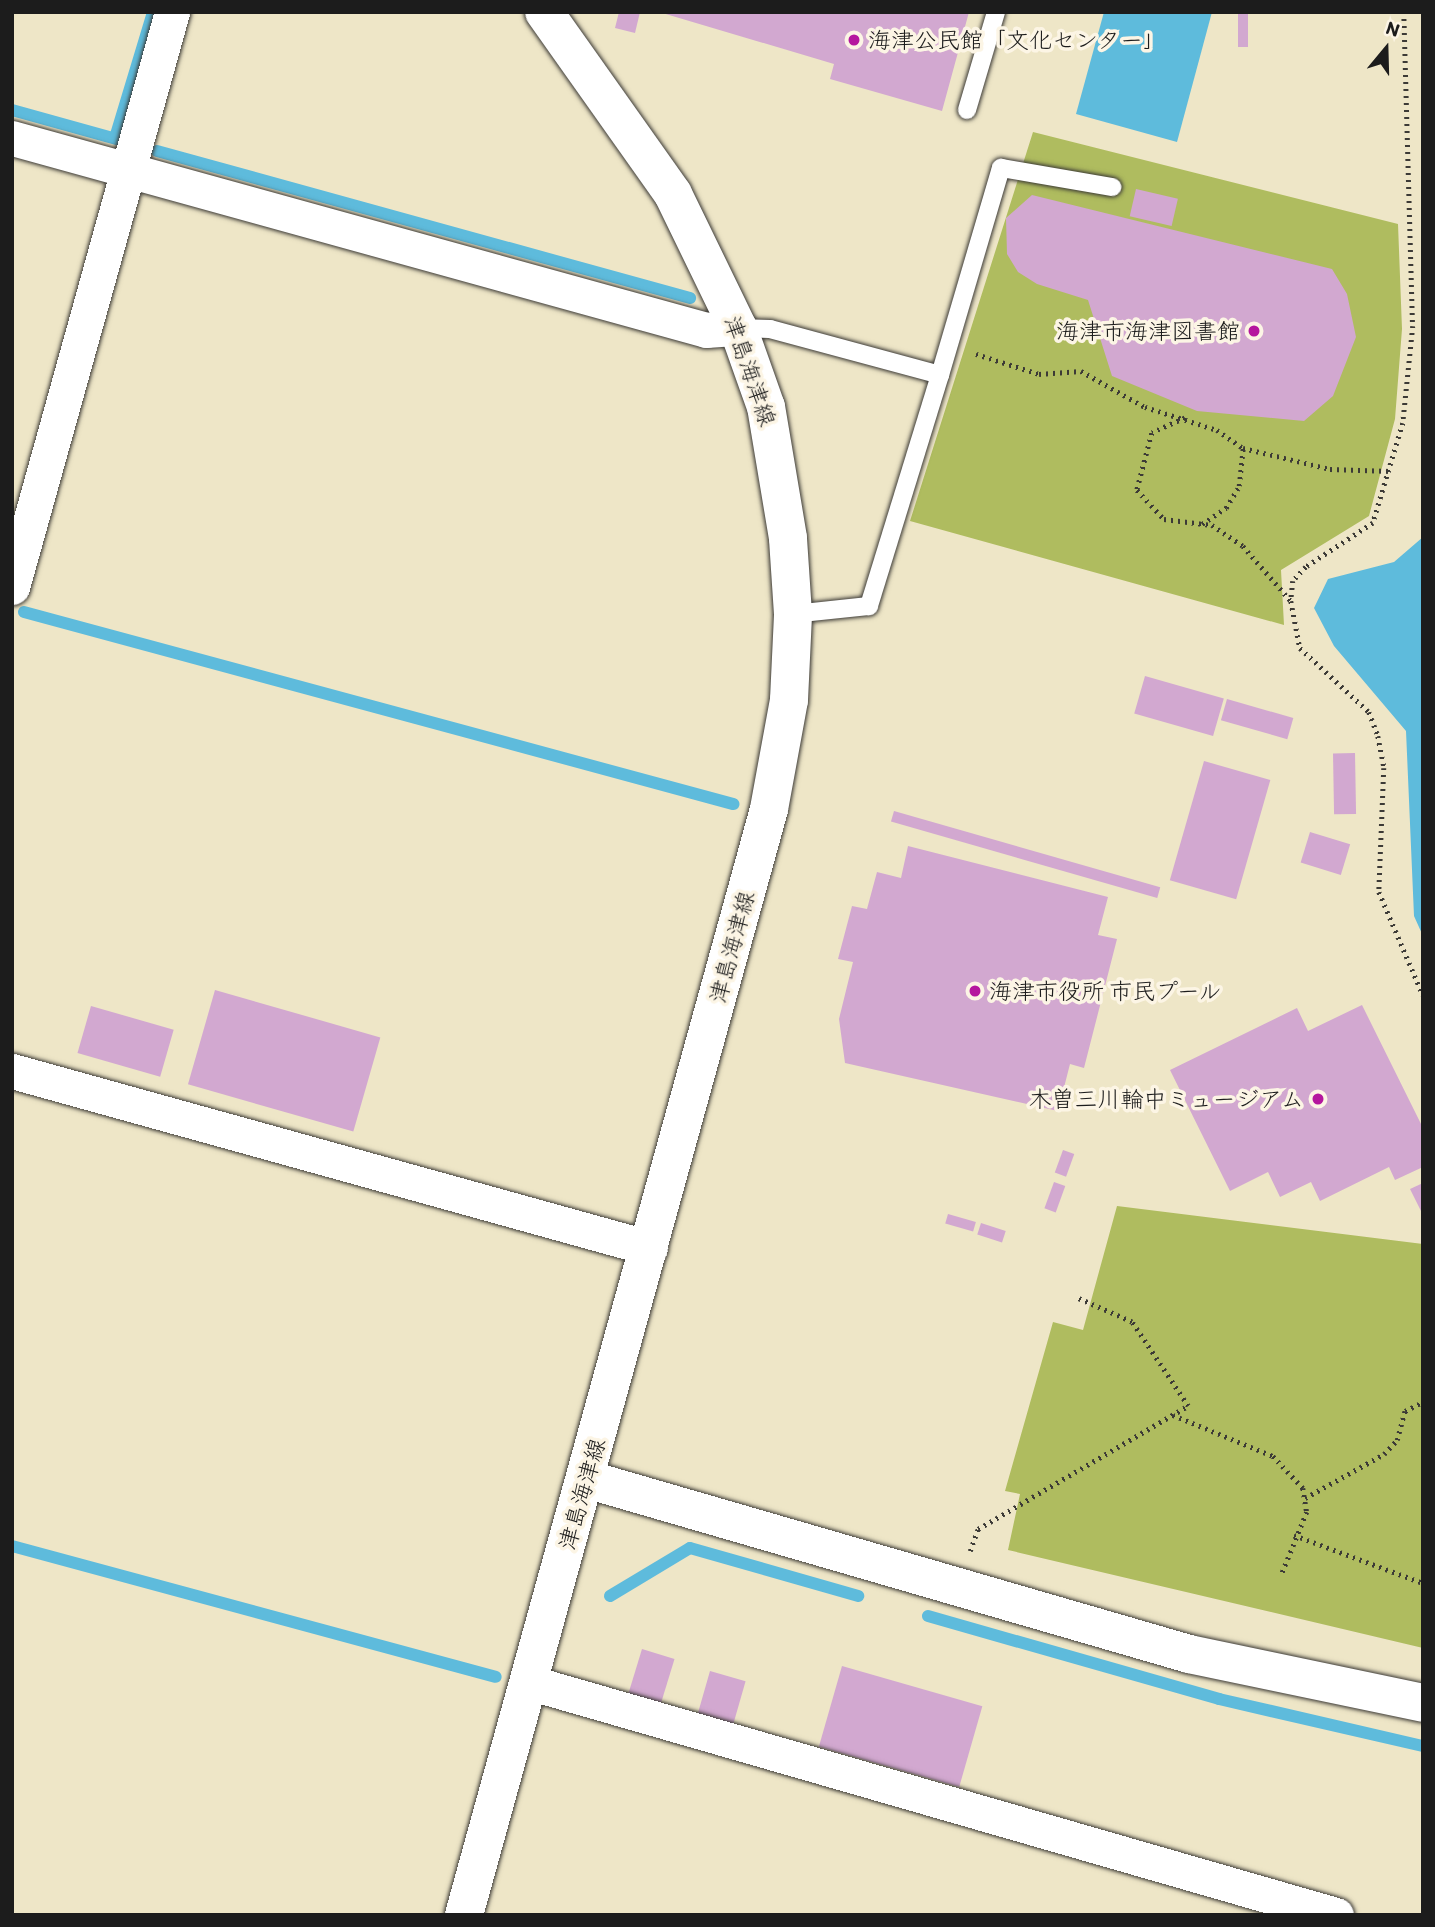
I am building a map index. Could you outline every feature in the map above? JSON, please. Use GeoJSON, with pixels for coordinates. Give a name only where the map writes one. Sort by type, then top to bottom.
{"type":"FeatureCollection","features":[{"type":"Feature","properties":{"kind":"main road","name":"津島海津線"},"geometry":{"type":"LineString","coordinates":[[464,1915],[769,809],[789,700],[793,614],[788,538],[766,407],[738,328],[673,194],[544,12]]}},
{"type":"Feature","properties":{"kind":"main road"},"geometry":{"type":"LineString","coordinates":[[586,1479],[1189,1654],[1423,1703]]}},
{"type":"Feature","properties":{"kind":"street"},"geometry":{"type":"LineString","coordinates":[[12,587],[172,12]]}},
{"type":"Feature","properties":{"kind":"street"},"geometry":{"type":"LineString","coordinates":[[12,138],[706,330],[738,328]]}},
{"type":"Feature","properties":{"kind":"street"},"geometry":{"type":"LineString","coordinates":[[12,1071],[650,1248]]}},
{"type":"Feature","properties":{"kind":"street"},"geometry":{"type":"LineString","coordinates":[[528,1682],[1336,1915]]}},
{"type":"Feature","properties":{"kind":"lane"},"geometry":{"type":"LineString","coordinates":[[967,110],[996,12]]}},
{"type":"Feature","properties":{"kind":"lane"},"geometry":{"type":"LineString","coordinates":[[793,614],[869,606],[1001,169],[1112,187]]}},
{"type":"Feature","properties":{"kind":"lane"},"geometry":{"type":"LineString","coordinates":[[738,328],[770,329],[940,375]]}},
{"type":"Feature","properties":{"kind":"path"},"geometry":{"type":"LineString","coordinates":[[1404,12],[1413,326],[1391,471],[1373,523],[1306,567],[1293,581],[1291,601],[1300,648],[1369,712],[1384,768],[1379,892],[1423,995]]}},
{"type":"Feature","properties":{"kind":"path"},"geometry":{"type":"LineString","coordinates":[[948,345],[1039,374],[1081,371],[1144,407],[1186,418],[1243,448],[1330,469],[1391,471]]}},
{"type":"Feature","properties":{"kind":"path"},"geometry":{"type":"LineString","coordinates":[[1186,418],[1152,433],[1137,490],[1164,519],[1202,524],[1243,546],[1291,601]]}},
{"type":"Feature","properties":{"kind":"path"},"geometry":{"type":"LineString","coordinates":[[1202,524],[1226,508],[1239,486],[1243,448]]}},
{"type":"Feature","properties":{"kind":"path"},"geometry":{"type":"LineString","coordinates":[[968,1559],[978,1529],[1188,1406],[1132,1322],[1075,1297]]}},
{"type":"Feature","properties":{"kind":"path"},"geometry":{"type":"LineString","coordinates":[[1305,1498],[1384,1454],[1397,1440],[1405,1411],[1423,1402]]}},
{"type":"Feature","properties":{"kind":"path"},"geometry":{"type":"LineString","coordinates":[[1172,1415],[1273,1456],[1305,1498],[1307,1512],[1294,1535],[1281,1576]]}},
{"type":"Feature","properties":{"kind":"path"},"geometry":{"type":"LineString","coordinates":[[1294,1535],[1423,1583]]}},
{"type":"Feature","properties":{"kind":"green space"},"geometry":{"type":"Polygon","coordinates":[[[1033,132],[1398,224],[1402,329],[1395,419],[1369,516],[1281,570],[1284,625],[910,521],[1033,132]]]}},
{"type":"Feature","properties":{"kind":"green space"},"geometry":{"type":"Polygon","coordinates":[[[1117,1206],[1423,1244],[1423,1648],[1008,1550],[1020,1494],[1005,1491],[1053,1322],[1083,1330],[1117,1206]]]}},
{"type":"Feature","properties":{"kind":"water"},"geometry":{"type":"Polygon","coordinates":[[[1104,12],[1212,12],[1177,142],[1076,114],[1104,12]]]}},
{"type":"Feature","properties":{"kind":"water"},"geometry":{"type":"Polygon","coordinates":[[[1423,537],[1423,936],[1414,916],[1406,731],[1334,646],[1314,608],[1328,579],[1394,562],[1423,537]]]}},
{"type":"Feature","properties":{"kind":"building"},"geometry":{"type":"Polygon","coordinates":[[[619,12],[640,12],[635,33],[615,28],[619,12]]]}},
{"type":"Feature","properties":{"kind":"building","name":"海津公民館「文化センター」"},"geometry":{"type":"Polygon","coordinates":[[[659,12],[969,12],[942,111],[830,79],[834,64],[659,12]]]}},
{"type":"Feature","properties":{"kind":"building"},"geometry":{"type":"Polygon","coordinates":[[[1238,12],[1248,12],[1248,47],[1238,47],[1238,12]]]}},
{"type":"Feature","properties":{"kind":"building"},"geometry":{"type":"Polygon","coordinates":[[[1136,189],[1178,199],[1172,226],[1130,216],[1136,189]]]}},
{"type":"Feature","properties":{"kind":"building"},"geometry":{"type":"Polygon","coordinates":[[[1032,195],[1332,269],[1347,294],[1356,337],[1333,396],[1304,421],[1197,411],[1112,376],[1088,300],[1037,284],[1018,272],[1007,254],[1006,218],[1032,195]]]}},
{"type":"Feature","properties":{"kind":"building"},"geometry":{"type":"Polygon","coordinates":[[[1145,676],[1224,699],[1213,736],[1134,713],[1145,676]]]}},
{"type":"Feature","properties":{"kind":"building"},"geometry":{"type":"Polygon","coordinates":[[[1227,699],[1293,718],[1287,739],[1221,720],[1227,699]]]}},
{"type":"Feature","properties":{"kind":"building"},"geometry":{"type":"Polygon","coordinates":[[[1333,753],[1355,753],[1356,814],[1334,814],[1333,753]]]}},
{"type":"Feature","properties":{"kind":"building"},"geometry":{"type":"Polygon","coordinates":[[[1204,761],[1270,780],[1236,899],[1170,880],[1204,761]]]}},
{"type":"Feature","properties":{"kind":"building"},"geometry":{"type":"Polygon","coordinates":[[[894,811],[1160,887],[1157,898],[891,822],[894,811]]]}},
{"type":"Feature","properties":{"kind":"building"},"geometry":{"type":"Polygon","coordinates":[[[1310,832],[1350,844],[1341,875],[1301,863],[1310,832]]]}},
{"type":"Feature","properties":{"kind":"building","name":"海津市役所 市民プール"},"geometry":{"type":"Polygon","coordinates":[[[908,846],[1108,897],[1098,935],[1117,939],[1084,1068],[1070,1064],[1058,1111],[845,1063],[839,1019],[853,962],[838,959],[852,906],[867,909],[877,872],[901,878],[908,846]]]}},
{"type":"Feature","properties":{"kind":"building"},"geometry":{"type":"Polygon","coordinates":[[[215,990],[380,1037],[353,1132],[188,1084],[215,990]]]}},
{"type":"Feature","properties":{"kind":"building"},"geometry":{"type":"Polygon","coordinates":[[[1362,1005],[1423,1128],[1423,1167],[1395,1180],[1389,1167],[1320,1201],[1311,1182],[1280,1197],[1268,1172],[1230,1191],[1170,1070],[1297,1008],[1308,1031],[1362,1005]]]}},
{"type":"Feature","properties":{"kind":"building"},"geometry":{"type":"Polygon","coordinates":[[[91,1006],[174,1030],[160,1077],[77,1053],[91,1006]]]}},
{"type":"Feature","properties":{"kind":"building"},"geometry":{"type":"Polygon","coordinates":[[[1063,1150],[1074,1154],[1066,1177],[1055,1173],[1063,1150]]]}},
{"type":"Feature","properties":{"kind":"building"},"geometry":{"type":"Polygon","coordinates":[[[1054,1182],[1065,1186],[1056,1212],[1044,1208],[1054,1182]]]}},
{"type":"Feature","properties":{"kind":"building"},"geometry":{"type":"Polygon","coordinates":[[[1423,1183],[1423,1215],[1410,1189],[1423,1183]]]}},
{"type":"Feature","properties":{"kind":"building"},"geometry":{"type":"Polygon","coordinates":[[[948,1214],[976,1222],[973,1232],[945,1224],[948,1214]]]}},
{"type":"Feature","properties":{"kind":"building"},"geometry":{"type":"Polygon","coordinates":[[[981,1223],[1006,1231],[1002,1242],[977,1234],[981,1223]]]}},
{"type":"Feature","properties":{"kind":"building"},"geometry":{"type":"Polygon","coordinates":[[[642,1649],[675,1659],[660,1705],[628,1695],[642,1649]]]}},
{"type":"Feature","properties":{"kind":"building"},"geometry":{"type":"Polygon","coordinates":[[[842,1666],[982,1706],[959,1787],[819,1747],[842,1666]]]}},
{"type":"Feature","properties":{"kind":"building"},"geometry":{"type":"Polygon","coordinates":[[[710,1671],[746,1681],[733,1725],[697,1715],[710,1671]]]}},
{"type":"Feature","properties":{"kind":"waterway"},"geometry":{"type":"LineString","coordinates":[[115,138],[153,12]]}},
{"type":"Feature","properties":{"kind":"waterway"},"geometry":{"type":"LineString","coordinates":[[12,110],[120,140]]}},
{"type":"Feature","properties":{"kind":"waterway"},"geometry":{"type":"LineString","coordinates":[[157,151],[690,298]]}},
{"type":"Feature","properties":{"kind":"waterway"},"geometry":{"type":"LineString","coordinates":[[24,612],[733,804]]}},
{"type":"Feature","properties":{"kind":"waterway"},"geometry":{"type":"LineString","coordinates":[[12,1546],[496,1677]]}},
{"type":"Feature","properties":{"kind":"waterway"},"geometry":{"type":"LineString","coordinates":[[610,1596],[690,1548],[858,1596]]}},
{"type":"Feature","properties":{"kind":"waterway"},"geometry":{"type":"LineString","coordinates":[[928,1616],[1219,1699],[1423,1746]]}},
{"type":"Feature","properties":{"kind":"place","name":"海津公民館「文化センター」"},"geometry":{"type":"Point","coordinates":[854,40]}},
{"type":"Feature","properties":{"kind":"place","name":"海津市海津図書館"},"geometry":{"type":"Point","coordinates":[1254,331]}},
{"type":"Feature","properties":{"kind":"place","name":"海津市役所 市民プール"},"geometry":{"type":"Point","coordinates":[975,991]}},
{"type":"Feature","properties":{"kind":"place","name":"木曽三川輪中ミュージアム"},"geometry":{"type":"Point","coordinates":[1318,1099]}}]}
